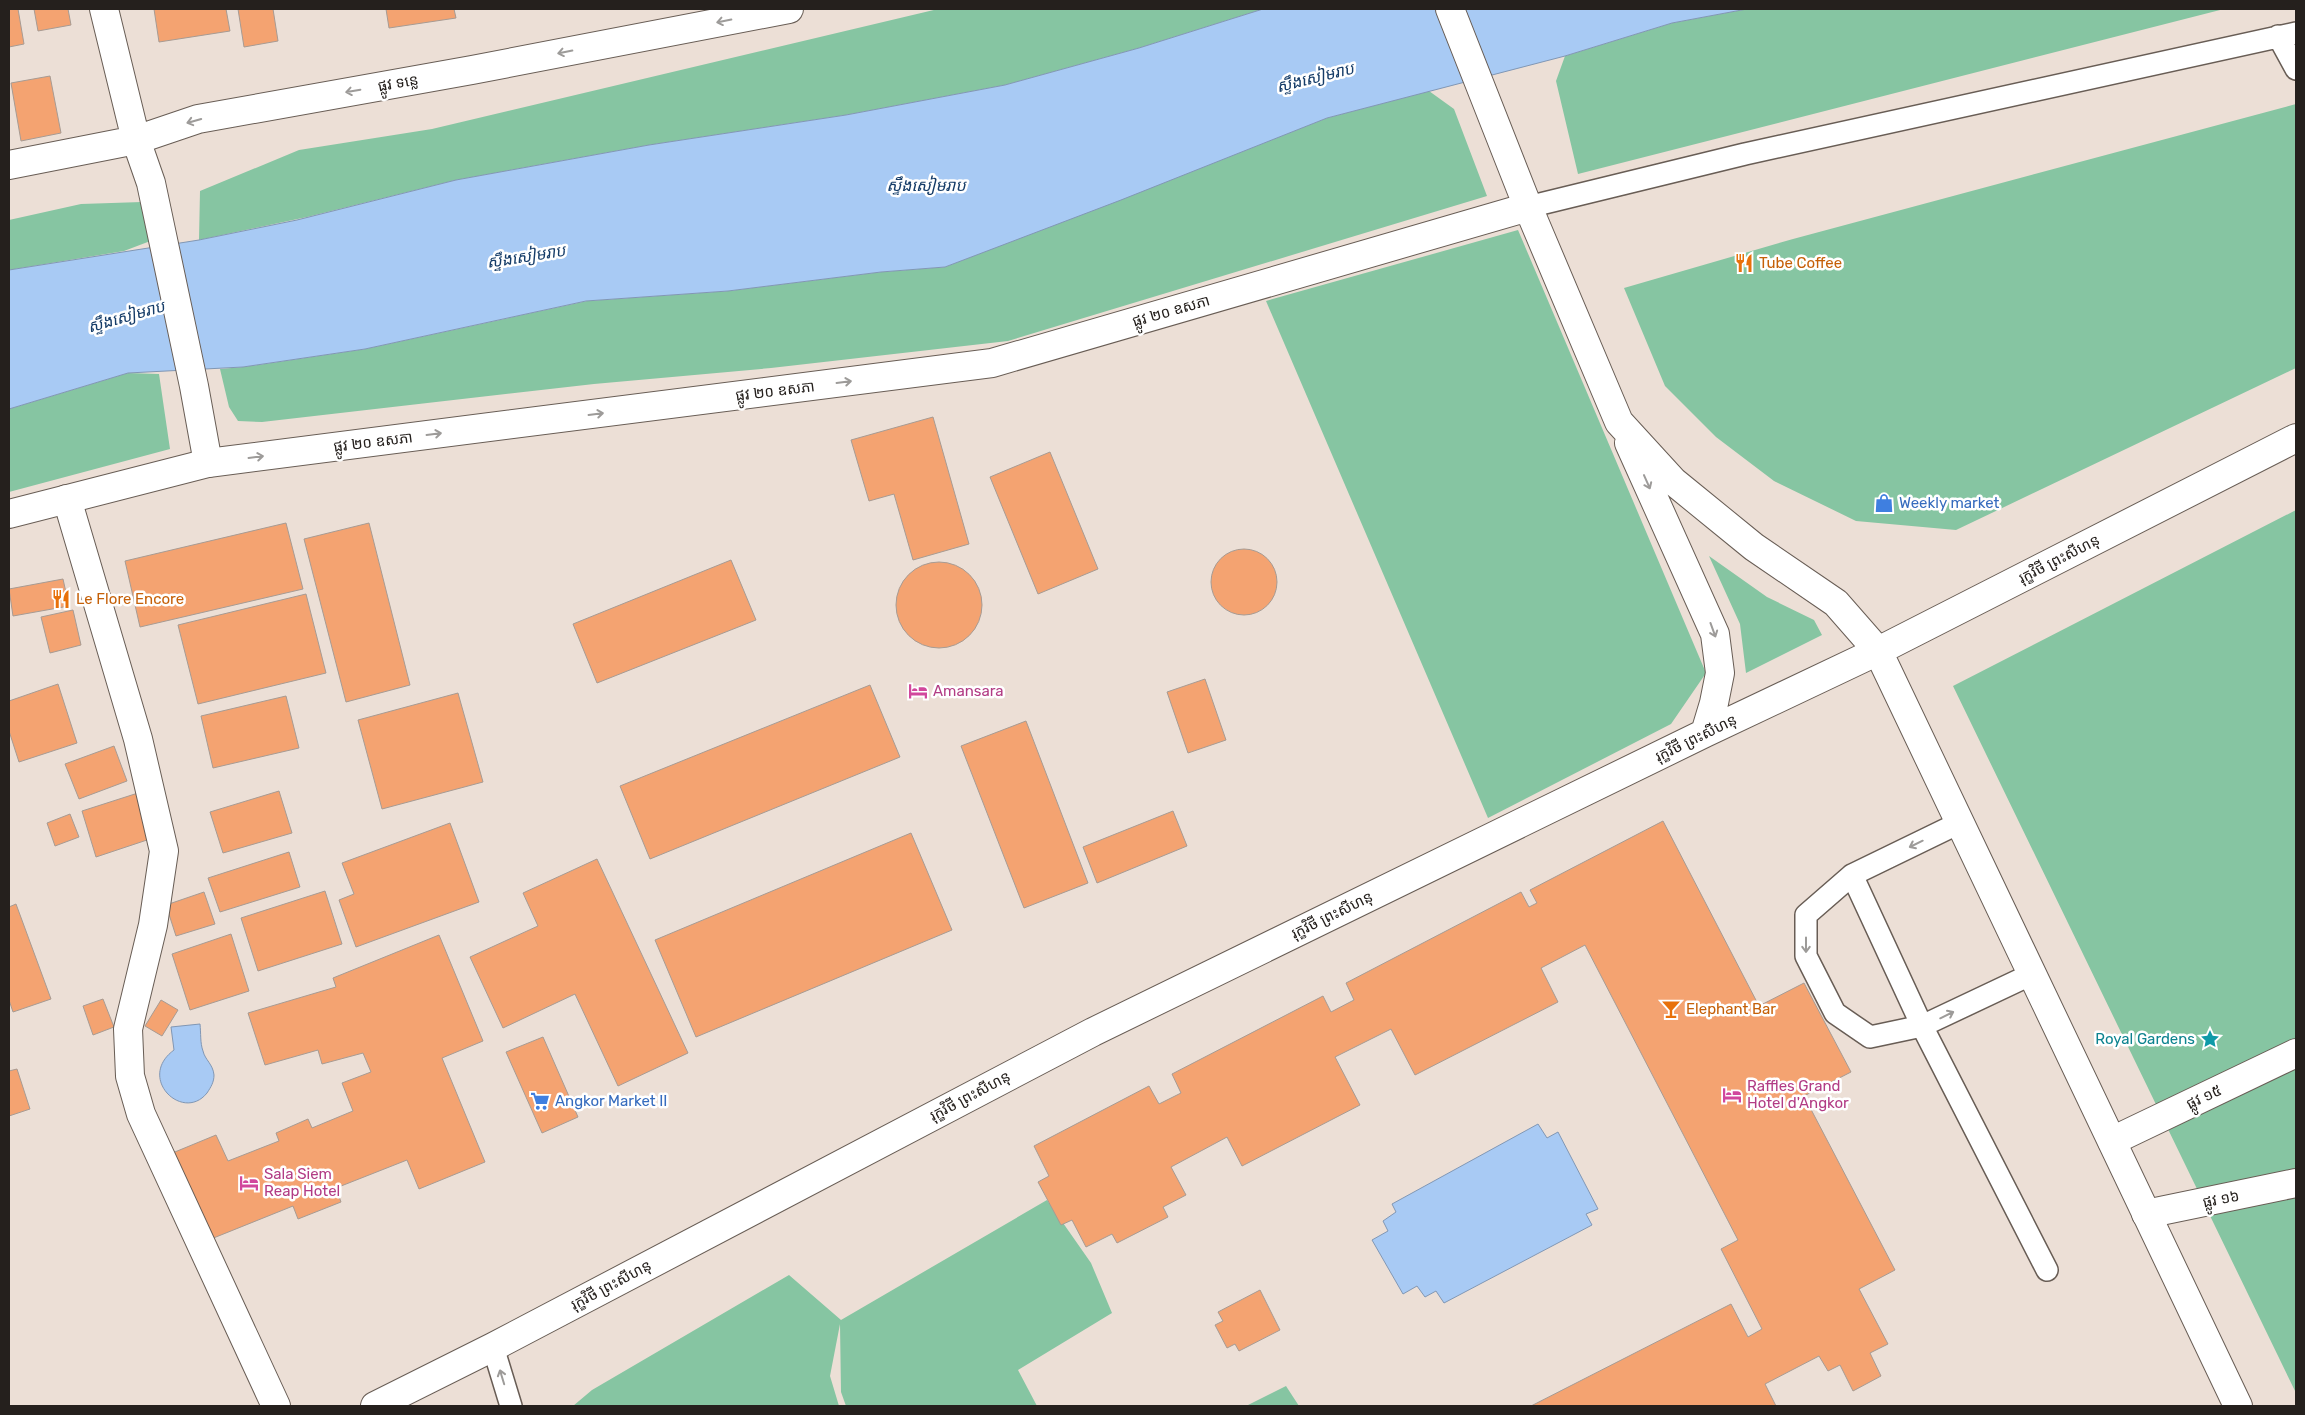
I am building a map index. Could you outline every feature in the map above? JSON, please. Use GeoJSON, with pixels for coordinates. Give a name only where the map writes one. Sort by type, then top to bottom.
{"type":"FeatureCollection","features":[{"type":"Feature","properties":{"kind":"street"},"geometry":{"type":"LineString","coordinates":[[104,9],[136,140],[151,183],[194,386],[208,463]]}},
{"type":"Feature","properties":{"kind":"street","name":"ផ្លូវ ទន្លេ"},"geometry":{"type":"LineString","coordinates":[[9,165],[136,140],[198,120],[789,9]]}},
{"type":"Feature","properties":{"kind":"street"},"geometry":{"type":"LineString","coordinates":[[1450,9],[1528,207],[1620,422],[1715,634],[1720,673],[1705,733]]}},
{"type":"Feature","properties":{"kind":"street","name":"ផ្លូវ ២០ ឧសភា"},"geometry":{"type":"LineString","coordinates":[[9,514],[208,463],[992,363],[1528,207]]}},
{"type":"Feature","properties":{"kind":"street"},"geometry":{"type":"LineString","coordinates":[[1620,422],[1674,481],[1754,547],[1836,603],[1878,651],[2238,1406]]}},
{"type":"Feature","properties":{"kind":"street","name":"រុក្ខវិថី ព្រះសីហនុ"},"geometry":{"type":"LineString","coordinates":[[375,1406],[493,1347],[1093,1032],[1705,733],[1878,651],[2296,438]]}},
{"type":"Feature","properties":{"kind":"street"},"geometry":{"type":"LineString","coordinates":[[67,498],[138,739],[164,851],[153,925],[128,1029],[130,1076],[141,1114],[276,1406]]}},
{"type":"Feature","properties":{"kind":"street","name":"ផ្លូវ ១៥"},"geometry":{"type":"LineString","coordinates":[[2112,1141],[2296,1053]]}},
{"type":"Feature","properties":{"kind":"street","name":"ផ្លូវ ១៦"},"geometry":{"type":"LineString","coordinates":[[2146,1214],[2296,1183]]}},
{"type":"Feature","properties":{"kind":"lane"},"geometry":{"type":"LineString","coordinates":[[1528,207],[1745,154],[2287,34],[2296,69]]}},
{"type":"Feature","properties":{"kind":"lane"},"geometry":{"type":"LineString","coordinates":[[1960,823],[1852,875],[1806,915],[1806,956],[1835,1013],[1870,1037],[1922,1026],[2032,974]]}},
{"type":"Feature","properties":{"kind":"lane"},"geometry":{"type":"LineString","coordinates":[[1852,875],[1922,1026],[2047,1270]]}},
{"type":"Feature","properties":{"kind":"lane"},"geometry":{"type":"LineString","coordinates":[[493,1347],[512,1406]]}},
{"type":"Feature","properties":{"kind":"green space"},"geometry":{"type":"Polygon","coordinates":[[[938,9],[1263,9],[1139,48],[1005,85],[846,115],[649,145],[456,180],[307,217],[199,240],[200,191],[299,150],[432,129],[938,9]]]}},
{"type":"Feature","properties":{"kind":"green space"},"geometry":{"type":"Polygon","coordinates":[[[1747,9],[2224,9],[1578,174],[1556,81],[1565,56],[1672,23],[1747,9]]]}},
{"type":"Feature","properties":{"kind":"green space"},"geometry":{"type":"Polygon","coordinates":[[[1429,91],[1454,109],[1487,196],[1008,341],[771,368],[594,384],[262,422],[238,421],[229,407],[220,369],[365,349],[587,301],[728,291],[881,272],[945,267],[1327,118],[1429,91]]]}},
{"type":"Feature","properties":{"kind":"green space"},"geometry":{"type":"Polygon","coordinates":[[[2296,104],[2296,368],[1956,530],[1856,521],[1774,481],[1716,437],[1665,386],[1624,288],[1793,239],[2296,104]]]}},
{"type":"Feature","properties":{"kind":"green space"},"geometry":{"type":"Polygon","coordinates":[[[142,202],[153,240],[124,251],[9,270],[9,220],[81,204],[142,202]]]}},
{"type":"Feature","properties":{"kind":"green space"},"geometry":{"type":"Polygon","coordinates":[[[1518,230],[1706,673],[1671,724],[1488,818],[1266,301],[1518,230]]]}},
{"type":"Feature","properties":{"kind":"green space"},"geometry":{"type":"Polygon","coordinates":[[[128,373],[159,374],[170,449],[9,492],[9,409],[128,373]]]}},
{"type":"Feature","properties":{"kind":"green space","name":"Royal Gardens"},"geometry":{"type":"Polygon","coordinates":[[[2296,510],[2296,1393],[1953,686],[2296,510]]]}},
{"type":"Feature","properties":{"kind":"green space"},"geometry":{"type":"Polygon","coordinates":[[[1709,556],[1767,597],[1814,620],[1822,635],[1746,673],[1740,624],[1709,556]]]}},
{"type":"Feature","properties":{"kind":"green space"},"geometry":{"type":"Polygon","coordinates":[[[1047,1200],[1091,1263],[1112,1313],[1018,1370],[1037,1406],[846,1406],[841,1392],[840,1324],[830,1376],[839,1406],[573,1406],[592,1390],[789,1275],[841,1320],[1047,1200]]]}},
{"type":"Feature","properties":{"kind":"green space"},"geometry":{"type":"Polygon","coordinates":[[[1286,1386],[1299,1406],[1246,1406],[1286,1386]]]}},
{"type":"Feature","properties":{"kind":"water","name":"ស្ទឹងសៀមរាប"},"geometry":{"type":"Polygon","coordinates":[[[1263,9],[1747,9],[1672,23],[1565,56],[1327,118],[1121,200],[945,267],[881,272],[728,291],[586,301],[365,349],[243,367],[128,373],[9,409],[9,270],[199,240],[297,220],[456,180],[649,145],[846,115],[1005,85],[1139,48],[1263,9]]]}},
{"type":"Feature","properties":{"kind":"water"},"geometry":{"type":"Polygon","coordinates":[[[200,1024],[202,1048],[214,1075],[211,1087],[207,1093],[197,1101],[186,1103],[176,1100],[167,1093],[161,1084],[160,1073],[164,1061],[174,1050],[171,1027],[200,1024]]]}},
{"type":"Feature","properties":{"kind":"water"},"geometry":{"type":"Polygon","coordinates":[[[1538,1124],[1547,1138],[1558,1132],[1598,1209],[1586,1214],[1592,1225],[1444,1303],[1436,1291],[1425,1297],[1417,1286],[1403,1294],[1372,1240],[1388,1231],[1383,1221],[1396,1212],[1392,1204],[1538,1124]]]}},
{"type":"Feature","properties":{"kind":"building"},"geometry":{"type":"Polygon","coordinates":[[[9,9],[18,9],[24,44],[9,47],[9,9]]]}},
{"type":"Feature","properties":{"kind":"building"},"geometry":{"type":"Polygon","coordinates":[[[34,9],[68,9],[71,25],[38,31],[34,9]]]}},
{"type":"Feature","properties":{"kind":"building"},"geometry":{"type":"Polygon","coordinates":[[[154,9],[226,9],[230,31],[159,42],[154,9]]]}},
{"type":"Feature","properties":{"kind":"building"},"geometry":{"type":"Polygon","coordinates":[[[238,9],[273,9],[278,41],[244,47],[238,9]]]}},
{"type":"Feature","properties":{"kind":"building"},"geometry":{"type":"Polygon","coordinates":[[[386,9],[454,9],[456,18],[389,28],[386,9]]]}},
{"type":"Feature","properties":{"kind":"building"},"geometry":{"type":"Polygon","coordinates":[[[50,76],[61,133],[21,141],[11,83],[50,76]]]}},
{"type":"Feature","properties":{"kind":"building"},"geometry":{"type":"Polygon","coordinates":[[[933,417],[969,544],[913,560],[894,494],[869,501],[851,440],[933,417]]]}},
{"type":"Feature","properties":{"kind":"building"},"geometry":{"type":"Polygon","coordinates":[[[1050,452],[1098,569],[1038,594],[990,477],[1050,452]]]}},
{"type":"Feature","properties":{"kind":"building"},"geometry":{"type":"Polygon","coordinates":[[[286,523],[303,589],[140,627],[125,561],[286,523]]]}},
{"type":"Feature","properties":{"kind":"building"},"geometry":{"type":"Polygon","coordinates":[[[369,523],[410,685],[346,702],[304,539],[369,523]]]}},
{"type":"Feature","properties":{"kind":"building"},"geometry":{"type":"Polygon","coordinates":[[[1244,549],[1256,552],[1267,559],[1274,570],[1277,582],[1274,594],[1267,605],[1256,612],[1244,615],[1232,612],[1221,605],[1214,594],[1211,582],[1214,570],[1221,559],[1232,552],[1244,549]]]}},
{"type":"Feature","properties":{"kind":"building"},"geometry":{"type":"Polygon","coordinates":[[[731,560],[756,620],[597,683],[573,624],[731,560]]]}},
{"type":"Feature","properties":{"kind":"building"},"geometry":{"type":"Polygon","coordinates":[[[939,562],[955,565],[963,569],[975,581],[979,589],[982,605],[979,621],[975,629],[963,641],[955,645],[939,648],[923,645],[915,641],[903,629],[899,621],[896,605],[899,589],[903,581],[915,569],[923,565],[939,562]]]}},
{"type":"Feature","properties":{"kind":"building"},"geometry":{"type":"Polygon","coordinates":[[[63,579],[69,606],[13,616],[9,589],[63,579]]]}},
{"type":"Feature","properties":{"kind":"building"},"geometry":{"type":"Polygon","coordinates":[[[306,594],[326,673],[198,704],[178,625],[306,594]]]}},
{"type":"Feature","properties":{"kind":"building"},"geometry":{"type":"Polygon","coordinates":[[[73,610],[81,645],[50,653],[41,617],[73,610]]]}},
{"type":"Feature","properties":{"kind":"building"},"geometry":{"type":"Polygon","coordinates":[[[1205,679],[1226,740],[1188,753],[1167,692],[1205,679]]]}},
{"type":"Feature","properties":{"kind":"building"},"geometry":{"type":"Polygon","coordinates":[[[58,684],[77,743],[19,762],[9,731],[9,701],[58,684]]]}},
{"type":"Feature","properties":{"kind":"building"},"geometry":{"type":"Polygon","coordinates":[[[870,685],[900,757],[650,859],[620,786],[870,685]]]}},
{"type":"Feature","properties":{"kind":"building"},"geometry":{"type":"Polygon","coordinates":[[[458,693],[483,782],[382,809],[358,720],[458,693]]]}},
{"type":"Feature","properties":{"kind":"building"},"geometry":{"type":"Polygon","coordinates":[[[286,696],[299,748],[213,768],[201,716],[286,696]]]}},
{"type":"Feature","properties":{"kind":"building"},"geometry":{"type":"Polygon","coordinates":[[[1026,721],[1088,883],[1024,908],[961,746],[1026,721]]]}},
{"type":"Feature","properties":{"kind":"building"},"geometry":{"type":"Polygon","coordinates":[[[114,746],[127,781],[79,799],[65,764],[114,746]]]}},
{"type":"Feature","properties":{"kind":"building"},"geometry":{"type":"Polygon","coordinates":[[[279,791],[292,833],[223,853],[210,812],[279,791]]]}},
{"type":"Feature","properties":{"kind":"building"},"geometry":{"type":"Polygon","coordinates":[[[138,793],[153,838],[96,857],[82,811],[138,793]]]}},
{"type":"Feature","properties":{"kind":"building"},"geometry":{"type":"Polygon","coordinates":[[[1173,811],[1187,846],[1097,883],[1083,847],[1173,811]]]}},
{"type":"Feature","properties":{"kind":"building"},"geometry":{"type":"Polygon","coordinates":[[[70,814],[79,837],[55,846],[47,823],[70,814]]]}},
{"type":"Feature","properties":{"kind":"building"},"geometry":{"type":"Polygon","coordinates":[[[1663,821],[1759,1006],[1804,983],[1851,1072],[1804,1096],[1895,1270],[1859,1289],[1888,1344],[1870,1353],[1881,1376],[1853,1391],[1840,1365],[1828,1371],[1819,1356],[1765,1384],[1776,1406],[1531,1406],[1731,1304],[1748,1337],[1762,1329],[1721,1249],[1738,1240],[1585,945],[1541,968],[1558,1002],[1415,1075],[1391,1029],[1335,1057],[1360,1105],[1242,1166],[1227,1137],[1171,1167],[1186,1195],[1163,1207],[1168,1217],[1117,1243],[1112,1234],[1086,1247],[1072,1220],[1061,1225],[1038,1182],[1049,1176],[1034,1146],[1149,1086],[1159,1104],[1181,1093],[1172,1074],[1323,996],[1331,1012],[1354,1000],[1346,983],[1521,892],[1529,907],[1537,903],[1530,890],[1663,821]]]}},
{"type":"Feature","properties":{"kind":"building"},"geometry":{"type":"Polygon","coordinates":[[[450,823],[479,902],[356,947],[339,900],[354,894],[342,863],[450,823]]]}},
{"type":"Feature","properties":{"kind":"building"},"geometry":{"type":"Polygon","coordinates":[[[911,833],[952,930],[696,1037],[655,940],[911,833]]]}},
{"type":"Feature","properties":{"kind":"building"},"geometry":{"type":"Polygon","coordinates":[[[289,852],[300,887],[220,912],[208,878],[289,852]]]}},
{"type":"Feature","properties":{"kind":"building"},"geometry":{"type":"Polygon","coordinates":[[[597,859],[688,1053],[618,1086],[575,994],[503,1028],[470,957],[538,926],[523,893],[597,859]]]}},
{"type":"Feature","properties":{"kind":"building"},"geometry":{"type":"Polygon","coordinates":[[[325,891],[342,944],[258,971],[241,918],[325,891]]]}},
{"type":"Feature","properties":{"kind":"building"},"geometry":{"type":"Polygon","coordinates":[[[204,892],[215,924],[176,936],[166,905],[204,892]]]}},
{"type":"Feature","properties":{"kind":"building"},"geometry":{"type":"Polygon","coordinates":[[[16,904],[51,999],[13,1012],[9,1000],[9,907],[16,904]]]}},
{"type":"Feature","properties":{"kind":"building"},"geometry":{"type":"Polygon","coordinates":[[[231,934],[249,991],[190,1010],[172,954],[231,934]]]}},
{"type":"Feature","properties":{"kind":"building"},"geometry":{"type":"Polygon","coordinates":[[[439,935],[483,1041],[442,1058],[485,1162],[419,1189],[407,1160],[336,1188],[341,1202],[298,1219],[293,1206],[206,1241],[170,1154],[216,1135],[228,1161],[279,1141],[276,1133],[308,1119],[312,1128],[353,1111],[342,1083],[371,1072],[363,1053],[322,1064],[318,1050],[265,1065],[248,1013],[336,987],[333,978],[439,935]]]}},
{"type":"Feature","properties":{"kind":"building"},"geometry":{"type":"Polygon","coordinates":[[[103,999],[114,1027],[93,1035],[83,1006],[103,999]]]}},
{"type":"Feature","properties":{"kind":"building"},"geometry":{"type":"Polygon","coordinates":[[[161,1000],[178,1010],[162,1036],[145,1026],[161,1000]]]}},
{"type":"Feature","properties":{"kind":"building"},"geometry":{"type":"Polygon","coordinates":[[[543,1037],[578,1117],[542,1133],[506,1052],[543,1037]]]}},
{"type":"Feature","properties":{"kind":"building"},"geometry":{"type":"Polygon","coordinates":[[[17,1069],[30,1109],[9,1116],[9,1071],[17,1069]]]}},
{"type":"Feature","properties":{"kind":"building"},"geometry":{"type":"Polygon","coordinates":[[[1260,1290],[1280,1330],[1239,1351],[1235,1344],[1227,1348],[1215,1325],[1223,1321],[1218,1312],[1260,1290]]]}},
{"type":"Feature","properties":{"kind":"place","name":"Tube Coffee"},"geometry":{"type":"Point","coordinates":[1744,263]}},
{"type":"Feature","properties":{"kind":"place","name":"Weekly market"},"geometry":{"type":"Point","coordinates":[1884,503]}},
{"type":"Feature","properties":{"kind":"place","name":"Le Flore Encore"},"geometry":{"type":"Point","coordinates":[61,599]}},
{"type":"Feature","properties":{"kind":"place","name":"Amansara"},"geometry":{"type":"Point","coordinates":[918,691]}},
{"type":"Feature","properties":{"kind":"place","name":"Elephant Bar"},"geometry":{"type":"Point","coordinates":[1671,1009]}},
{"type":"Feature","properties":{"kind":"place","name":"Royal Gardens"},"geometry":{"type":"Point","coordinates":[2210,1039]}},
{"type":"Feature","properties":{"kind":"place","name":"Raffles Grand Hotel d'Angkor"},"geometry":{"type":"Point","coordinates":[1732,1095]}},
{"type":"Feature","properties":{"kind":"place","name":"Angkor Market II"},"geometry":{"type":"Point","coordinates":[540,1101]}},
{"type":"Feature","properties":{"kind":"place","name":"Sala Siem Reap Hotel"},"geometry":{"type":"Point","coordinates":[249,1183]}}]}
